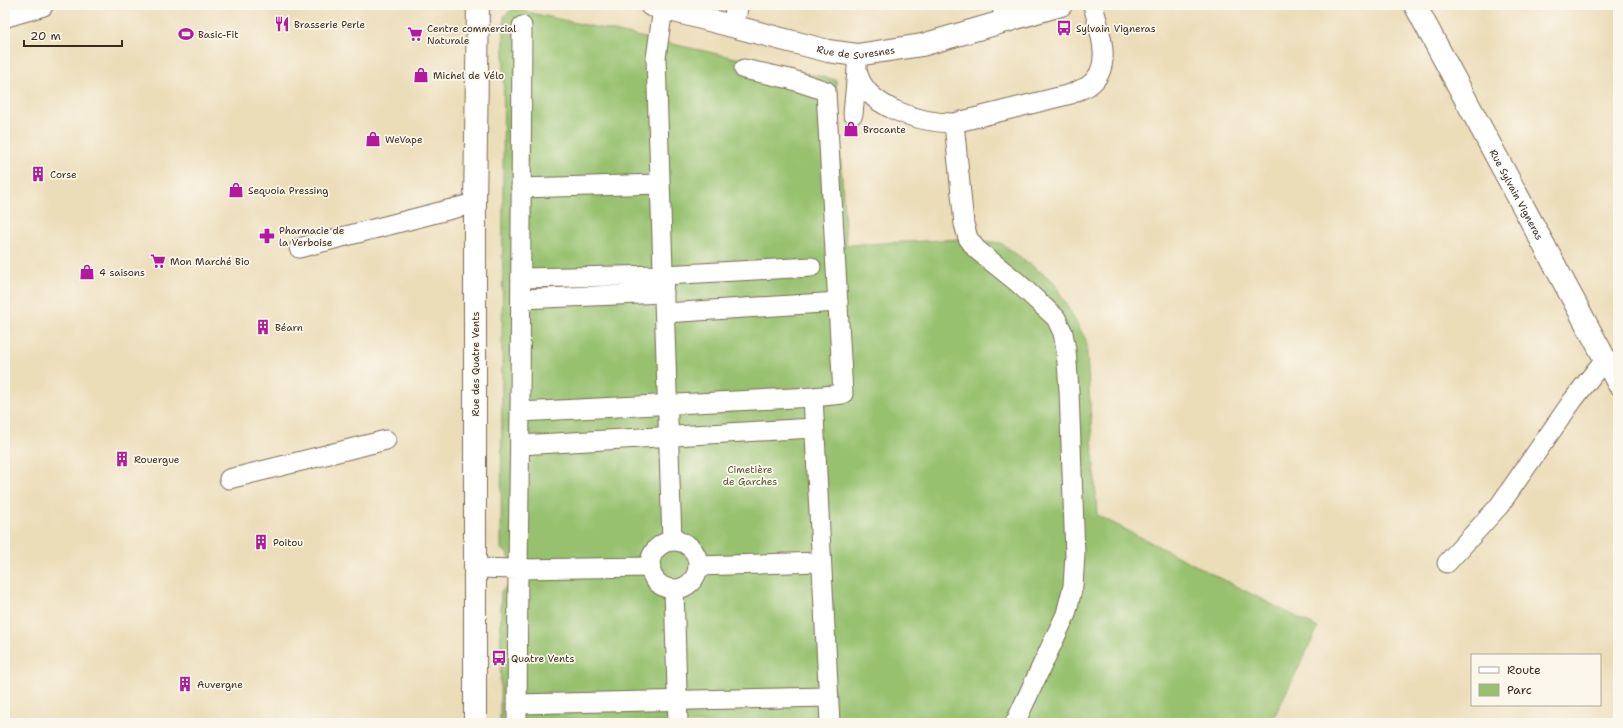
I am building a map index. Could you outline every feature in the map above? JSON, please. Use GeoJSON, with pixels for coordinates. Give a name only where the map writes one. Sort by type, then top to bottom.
{"type":"FeatureCollection","features":[{"type":"Feature","properties":{"kind":"street"},"geometry":{"type":"LineString","coordinates":[[5,16],[42,5]]}},
{"type":"Feature","properties":{"kind":"street","name":"Rue des Quatre Vents"},"geometry":{"type":"LineString","coordinates":[[475,723],[475,203],[478,5]]}},
{"type":"Feature","properties":{"kind":"street","name":"Rue de Suresnes"},"geometry":{"type":"LineString","coordinates":[[657,6],[828,51],[857,63],[922,45],[1005,13],[1061,5]]}},
{"type":"Feature","properties":{"kind":"street","name":"Rue Sylvain Vigneras"},"geometry":{"type":"LineString","coordinates":[[1415,5],[1618,383]]}},
{"type":"Feature","properties":{"kind":"lane"},"geometry":{"type":"LineString","coordinates":[[857,63],[868,90],[884,106],[936,123],[954,123],[1071,94],[1088,86],[1099,76],[1103,59],[1102,39],[1093,5]]}},
{"type":"Feature","properties":{"kind":"lane"},"geometry":{"type":"LineString","coordinates":[[657,6],[656,58],[672,541]]}},
{"type":"Feature","properties":{"kind":"lane"},"geometry":{"type":"LineString","coordinates":[[518,723],[522,26]]}},
{"type":"Feature","properties":{"kind":"lane"},"geometry":{"type":"LineString","coordinates":[[853,114],[857,63]]}},
{"type":"Feature","properties":{"kind":"lane"},"geometry":{"type":"LineString","coordinates":[[520,412],[813,397],[843,394],[826,91],[790,79],[744,69]]}},
{"type":"Feature","properties":{"kind":"lane"},"geometry":{"type":"LineString","coordinates":[[954,123],[964,224],[968,238],[976,249],[1017,282],[1056,318],[1063,333],[1066,350],[1075,548],[1073,586],[1066,614],[1015,723]]}},
{"type":"Feature","properties":{"kind":"lane"},"geometry":{"type":"LineString","coordinates":[[521,188],[660,184]]}},
{"type":"Feature","properties":{"kind":"lane"},"geometry":{"type":"LineString","coordinates":[[299,248],[475,203]]}},
{"type":"Feature","properties":{"kind":"lane"},"geometry":{"type":"LineString","coordinates":[[521,278],[664,275],[811,267]]}},
{"type":"Feature","properties":{"kind":"lane"},"geometry":{"type":"LineString","coordinates":[[521,299],[664,293]]}},
{"type":"Feature","properties":{"kind":"lane"},"geometry":{"type":"LineString","coordinates":[[665,313],[838,302]]}},
{"type":"Feature","properties":{"kind":"lane"},"geometry":{"type":"LineString","coordinates":[[1447,562],[1498,506],[1573,400],[1605,359]]}},
{"type":"Feature","properties":{"kind":"lane"},"geometry":{"type":"LineString","coordinates":[[813,397],[830,723]]}},
{"type":"Feature","properties":{"kind":"lane"},"geometry":{"type":"LineString","coordinates":[[520,445],[814,428]]}},
{"type":"Feature","properties":{"kind":"lane"},"geometry":{"type":"LineString","coordinates":[[229,479],[386,440]]}},
{"type":"Feature","properties":{"kind":"lane"},"geometry":{"type":"LineString","coordinates":[[672,541],[685,544],[690,548],[695,553],[698,566],[696,575],[690,582],[683,587],[674,589],[664,586],[656,581],[651,568],[654,553],[659,547],[672,541]]}},
{"type":"Feature","properties":{"kind":"lane"},"geometry":{"type":"LineString","coordinates":[[698,566],[821,562]]}},
{"type":"Feature","properties":{"kind":"lane"},"geometry":{"type":"LineString","coordinates":[[476,568],[651,568]]}},
{"type":"Feature","properties":{"kind":"lane"},"geometry":{"type":"LineString","coordinates":[[674,589],[678,723]]}},
{"type":"Feature","properties":{"kind":"lane"},"geometry":{"type":"LineString","coordinates":[[518,704],[828,696]]}},
{"type":"Feature","properties":{"kind":"green space","name":"Cimetière de Garches"},"geometry":{"type":"Polygon","coordinates":[[[513,9],[836,80],[846,245],[964,239],[1001,243],[1053,281],[1086,340],[1097,515],[1318,628],[1271,723],[500,723],[501,591],[510,582],[513,570],[510,558],[501,549],[504,16],[513,9]]]}},
{"type":"Feature","properties":{"kind":"place","name":"Brasserie Perle"},"geometry":{"type":"Point","coordinates":[282,24]}},
{"type":"Feature","properties":{"kind":"place","name":"Sylvain Vigneras"},"geometry":{"type":"Point","coordinates":[1064,28]}},
{"type":"Feature","properties":{"kind":"place","name":"Basic-Fit"},"geometry":{"type":"Point","coordinates":[186,34]}},
{"type":"Feature","properties":{"kind":"place","name":"Centre commercial Naturale"},"geometry":{"type":"Point","coordinates":[415,34]}},
{"type":"Feature","properties":{"kind":"place","name":"Michel de Vélo"},"geometry":{"type":"Point","coordinates":[421,75]}},
{"type":"Feature","properties":{"kind":"place","name":"Brocante"},"geometry":{"type":"Point","coordinates":[851,129]}},
{"type":"Feature","properties":{"kind":"place","name":"WeVape"},"geometry":{"type":"Point","coordinates":[373,139]}},
{"type":"Feature","properties":{"kind":"place","name":"Corse"},"geometry":{"type":"Point","coordinates":[38,174]}},
{"type":"Feature","properties":{"kind":"place","name":"Sequoia Pressing"},"geometry":{"type":"Point","coordinates":[236,190]}},
{"type":"Feature","properties":{"kind":"place","name":"Pharmacie de la Verboise"},"geometry":{"type":"Point","coordinates":[267,236]}},
{"type":"Feature","properties":{"kind":"place","name":"Mon Marché Bio"},"geometry":{"type":"Point","coordinates":[158,261]}},
{"type":"Feature","properties":{"kind":"place","name":"4 saisons"},"geometry":{"type":"Point","coordinates":[87,272]}},
{"type":"Feature","properties":{"kind":"place","name":"Béarn"},"geometry":{"type":"Point","coordinates":[263,327]}},
{"type":"Feature","properties":{"kind":"place","name":"Rouergue"},"geometry":{"type":"Point","coordinates":[122,459]}},
{"type":"Feature","properties":{"kind":"place","name":"Poitou"},"geometry":{"type":"Point","coordinates":[261,542]}},
{"type":"Feature","properties":{"kind":"place","name":"Quatre Vents"},"geometry":{"type":"Point","coordinates":[499,658]}},
{"type":"Feature","properties":{"kind":"place","name":"Auvergne"},"geometry":{"type":"Point","coordinates":[185,684]}}]}
